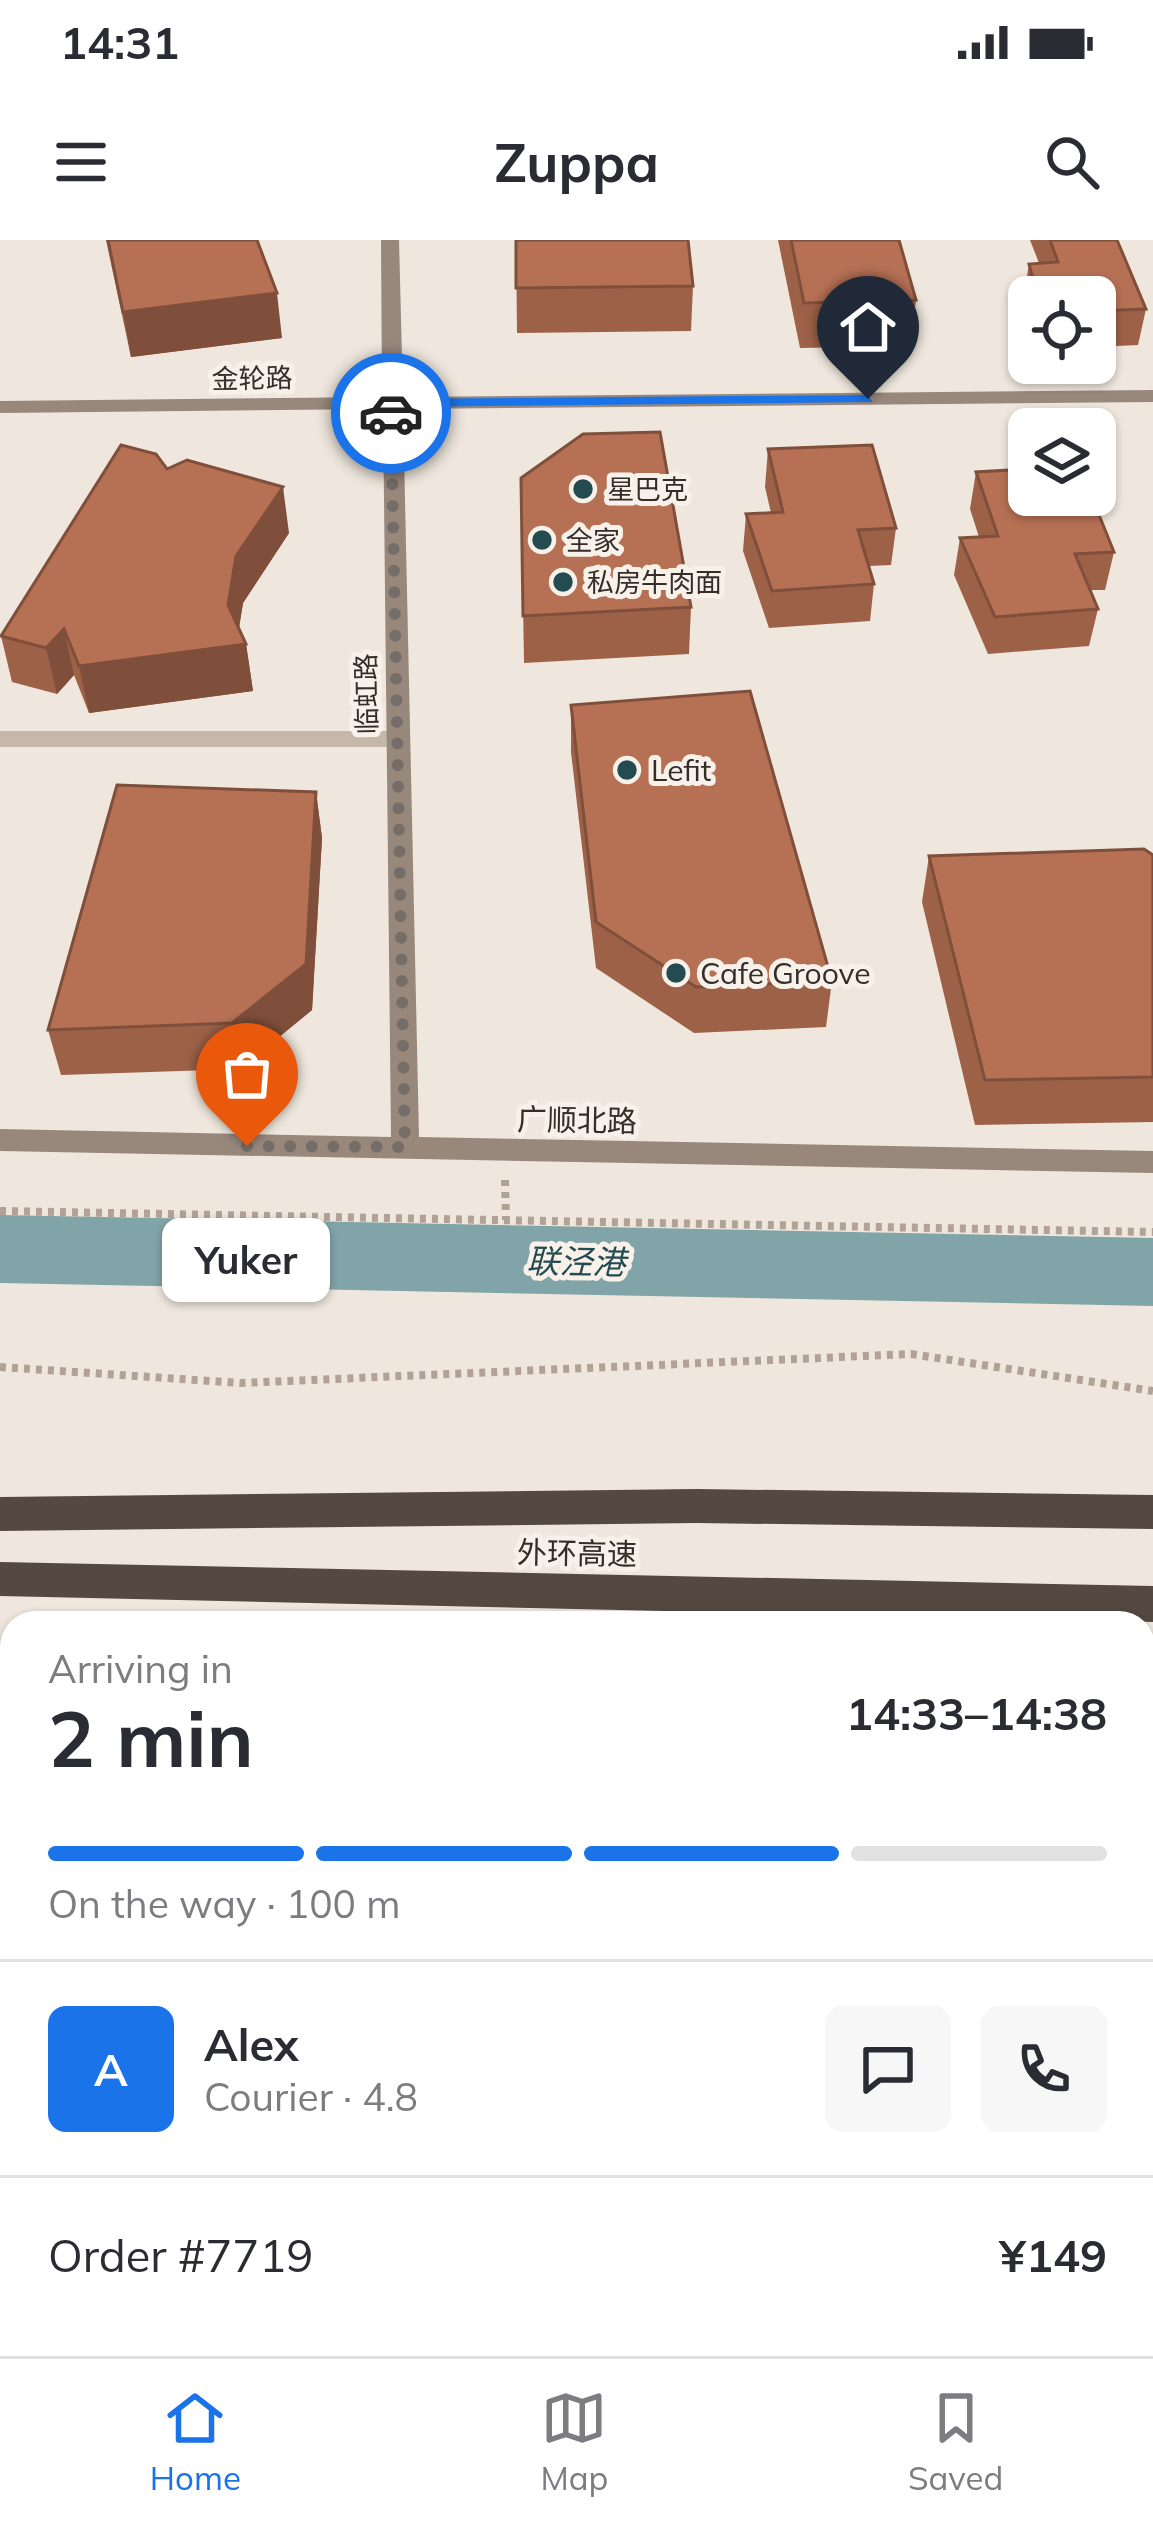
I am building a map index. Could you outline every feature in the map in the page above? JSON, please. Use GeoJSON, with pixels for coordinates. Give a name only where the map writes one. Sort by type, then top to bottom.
{"type":"FeatureCollection","features":[{"type":"Feature","properties":{"kind":"highway"},"geometry":{"type":"LineString","coordinates":[[0,1514],[697,1506],[1153,1508]]}},
{"type":"Feature","properties":{"kind":"highway","name":"外环高速"},"geometry":{"type":"LineString","coordinates":[[0,1579],[1153,1604]]}},
{"type":"Feature","properties":{"kind":"street","name":"临虹路"},"geometry":{"type":"LineString","coordinates":[[390,240],[405,1147]]}},
{"type":"Feature","properties":{"kind":"street","name":"金轮路"},"geometry":{"type":"LineString","coordinates":[[0,407],[1153,396]]}},
{"type":"Feature","properties":{"kind":"street"},"geometry":{"type":"LineString","coordinates":[[0,739],[398,740]]}},
{"type":"Feature","properties":{"kind":"street","name":"广顺北路"},"geometry":{"type":"LineString","coordinates":[[0,1140],[1153,1162]]}},
{"type":"Feature","properties":{"kind":"path"},"geometry":{"type":"LineString","coordinates":[[0,1211],[1153,1232]]}},
{"type":"Feature","properties":{"kind":"path"},"geometry":{"type":"LineString","coordinates":[[0,1367],[241,1383],[911,1354],[1153,1391]]}},
{"type":"Feature","properties":{"kind":"building"},"geometry":{"type":"Polygon","coordinates":[[[108,240],[257,240],[277,293],[123,312],[108,240]]]}},
{"type":"Feature","properties":{"kind":"building"},"geometry":{"type":"Polygon","coordinates":[[[516,240],[688,240],[693,286],[516,288],[516,240]]]}},
{"type":"Feature","properties":{"kind":"building"},"geometry":{"type":"Polygon","coordinates":[[[791,240],[899,240],[916,300],[804,303],[791,240]]]}},
{"type":"Feature","properties":{"kind":"building"},"geometry":{"type":"Polygon","coordinates":[[[1050,240],[1117,240],[1146,309],[1116,310],[1116,276],[1032,276],[1029,264],[1058,262],[1050,240]]]}},
{"type":"Feature","properties":{"kind":"building"},"geometry":{"type":"Polygon","coordinates":[[[660,432],[691,607],[523,616],[521,478],[583,434],[660,432]]]}},
{"type":"Feature","properties":{"kind":"building"},"geometry":{"type":"Polygon","coordinates":[[[121,445],[156,454],[167,469],[187,460],[283,487],[236,556],[228,605],[246,644],[79,666],[64,629],[46,648],[1,636],[121,445]]]}},
{"type":"Feature","properties":{"kind":"building"},"geometry":{"type":"Polygon","coordinates":[[[872,445],[896,528],[858,530],[874,584],[772,591],[746,514],[783,512],[768,449],[872,445]]]}},
{"type":"Feature","properties":{"kind":"building"},"geometry":{"type":"Polygon","coordinates":[[[1008,470],[1008,516],[1099,516],[1114,552],[1075,554],[1098,609],[995,617],[960,538],[998,536],[976,472],[1008,470]]]}},
{"type":"Feature","properties":{"kind":"building"},"geometry":{"type":"Polygon","coordinates":[[[750,691],[832,981],[696,987],[596,922],[571,705],[750,691]]]}},
{"type":"Feature","properties":{"kind":"building"},"geometry":{"type":"Polygon","coordinates":[[[117,785],[316,792],[306,964],[232,1023],[48,1030],[117,785]]]}},
{"type":"Feature","properties":{"kind":"building"},"geometry":{"type":"Polygon","coordinates":[[[1144,849],[1153,855],[1153,1077],[985,1080],[929,856],[1144,849]]]}},
{"type":"Feature","properties":{"kind":"waterway","name":"联泾港"},"geometry":{"type":"LineString","coordinates":[[0,1249],[1153,1272]]}},
{"type":"Feature","properties":{"kind":"way so far"},"geometry":{"type":"LineString","coordinates":[[247,1146],[405,1147],[391,413]]}},
{"type":"Feature","properties":{"kind":"place","name":"星巴克"},"geometry":{"type":"Point","coordinates":[583,489]}},
{"type":"Feature","properties":{"kind":"place","name":"全家"},"geometry":{"type":"Point","coordinates":[542,540]}},
{"type":"Feature","properties":{"kind":"place","name":"私房牛肉面"},"geometry":{"type":"Point","coordinates":[563,582]}},
{"type":"Feature","properties":{"kind":"place","name":"Lefit"},"geometry":{"type":"Point","coordinates":[627,770]}},
{"type":"Feature","properties":{"kind":"place","name":"Cafe Groove"},"geometry":{"type":"Point","coordinates":[676,973]}},
{"type":"Feature","properties":{"kind":"place","name":"Yuker"},"geometry":{"type":"Point","coordinates":[247,1146]}},
{"type":"Feature","properties":{"kind":"route"},"geometry":{"type":"LineString","coordinates":[[391,413],[391,403],[868,399]]}}]}
